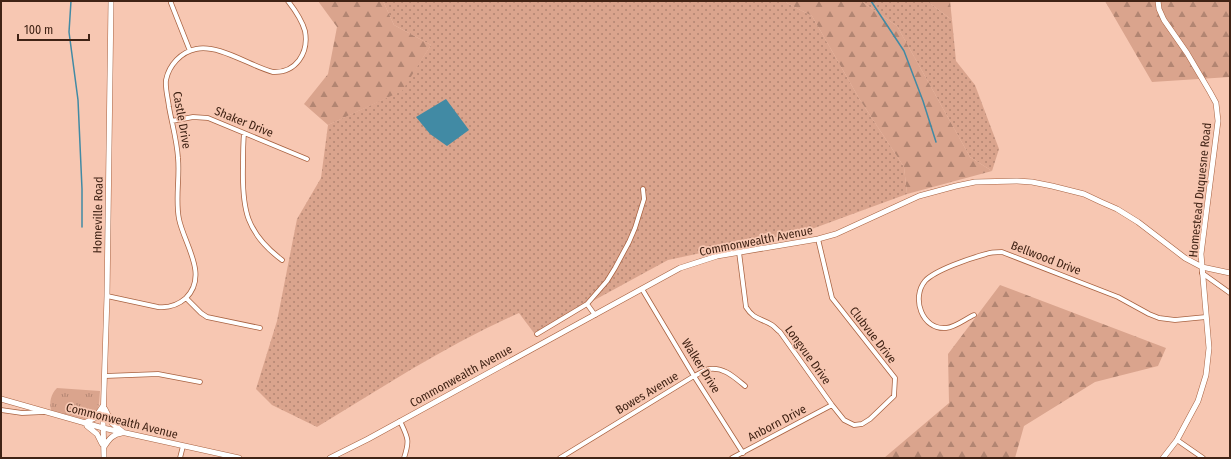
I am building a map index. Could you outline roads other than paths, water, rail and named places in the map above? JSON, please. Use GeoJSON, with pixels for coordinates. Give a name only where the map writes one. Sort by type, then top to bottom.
{"type":"FeatureCollection","features":[{"type":"Feature","properties":{"kind":"street","name":"Homeville Road"},"geometry":{"type":"LineString","coordinates":[[104,458],[103,428],[107,296],[111,1]]}},
{"type":"Feature","properties":{"kind":"street","name":"Castle Drive"},"geometry":{"type":"LineString","coordinates":[[186,298],[193,288],[196,273],[179,219],[178,160],[166,92],[167,76],[171,67],[178,58],[190,51],[200,48],[215,49],[269,71],[278,72],[288,70],[296,64],[301,56],[305,36],[301,20],[288,1]]}},
{"type":"Feature","properties":{"kind":"street","name":"Homestead Duquesne Road"},"geometry":{"type":"LineString","coordinates":[[1158,1],[1159,9],[1164,20],[1187,53],[1216,103],[1218,121],[1201,254],[1209,348],[1206,375],[1198,401],[1177,440],[1163,458]]}},
{"type":"Feature","properties":{"kind":"street"},"geometry":{"type":"LineString","coordinates":[[171,3],[190,51]]}},
{"type":"Feature","properties":{"kind":"street","name":"Shaker Drive"},"geometry":{"type":"LineString","coordinates":[[172,121],[193,117],[204,117],[307,159]]}},
{"type":"Feature","properties":{"kind":"street"},"geometry":{"type":"LineString","coordinates":[[244,133],[243,190],[247,214],[251,225],[261,241],[282,260]]}},
{"type":"Feature","properties":{"kind":"street","name":"Commonwealth Avenue"},"geometry":{"type":"LineString","coordinates":[[330,458],[680,268],[717,256],[818,239],[836,234],[919,196],[938,190],[975,182],[1024,182],[1052,186],[1084,194],[1117,209],[1138,222],[1185,258],[1202,267],[1230,273]]}},
{"type":"Feature","properties":{"kind":"street"},"geometry":{"type":"LineString","coordinates":[[537,334],[586,304],[607,281],[629,242],[635,228],[644,199],[643,189]]}},
{"type":"Feature","properties":{"kind":"street","name":"Clubvue Drive"},"geometry":{"type":"LineString","coordinates":[[818,239],[832,298],[894,378],[894,396],[870,419],[862,424],[854,425]]}},
{"type":"Feature","properties":{"kind":"street","name":"Longvue Drive"},"geometry":{"type":"LineString","coordinates":[[739,252],[746,307],[756,318],[773,326],[780,332],[832,405],[844,420],[854,425]]}},
{"type":"Feature","properties":{"kind":"street","name":"Bellwood Drive"},"geometry":{"type":"LineString","coordinates":[[974,315],[952,327],[945,328],[932,325],[921,314],[919,308],[919,294],[922,286],[930,276],[950,267],[988,253],[1002,252],[1118,297],[1159,318],[1175,320],[1206,317]]}},
{"type":"Feature","properties":{"kind":"street"},"geometry":{"type":"LineString","coordinates":[[1202,273],[1230,293]]}},
{"type":"Feature","properties":{"kind":"street","name":"Walker Drive"},"geometry":{"type":"LineString","coordinates":[[642,289],[694,376],[743,453]]}},
{"type":"Feature","properties":{"kind":"street"},"geometry":{"type":"LineString","coordinates":[[107,296],[162,307],[173,306],[186,298],[207,317],[260,328]]}},
{"type":"Feature","properties":{"kind":"street"},"geometry":{"type":"LineString","coordinates":[[586,304],[595,315]]}},
{"type":"Feature","properties":{"kind":"street","name":"Bowes Avenue"},"geometry":{"type":"LineString","coordinates":[[560,458],[694,376],[708,369],[719,369],[728,372],[745,386]]}},
{"type":"Feature","properties":{"kind":"street"},"geometry":{"type":"LineString","coordinates":[[105,376],[158,374],[200,382]]}},
{"type":"Feature","properties":{"kind":"street","name":"Commonwealth Avenue"},"geometry":{"type":"LineString","coordinates":[[1,399],[103,428],[239,458]]}},
{"type":"Feature","properties":{"kind":"street"},"geometry":{"type":"LineString","coordinates":[[104,404],[95,418],[83,423],[97,434],[104,448]]}},
{"type":"Feature","properties":{"kind":"street"},"geometry":{"type":"LineString","coordinates":[[104,404],[108,417],[112,423],[126,433]]}},
{"type":"Feature","properties":{"kind":"street","name":"Anborn Drive"},"geometry":{"type":"LineString","coordinates":[[732,458],[832,405]]}},
{"type":"Feature","properties":{"kind":"street"},"geometry":{"type":"LineString","coordinates":[[1,410],[22,413],[45,412]]}},
{"type":"Feature","properties":{"kind":"street"},"geometry":{"type":"LineString","coordinates":[[400,421],[408,443],[404,458]]}},
{"type":"Feature","properties":{"kind":"street"},"geometry":{"type":"LineString","coordinates":[[104,448],[109,439],[114,435],[126,433]]}},
{"type":"Feature","properties":{"kind":"street"},"geometry":{"type":"LineString","coordinates":[[1177,440],[1203,458]]}},
{"type":"Feature","properties":{"kind":"street"},"geometry":{"type":"LineString","coordinates":[[180,458],[183,446]]}},
{"type":"Feature","properties":{"kind":"water"},"geometry":{"type":"Polygon","coordinates":[[[446,99],[469,130],[447,146],[430,134],[416,117],[446,99]]]}},
{"type":"Feature","properties":{"kind":"waterway"},"geometry":{"type":"LineString","coordinates":[[71,1],[69,32],[78,100],[82,227]]}},
{"type":"Feature","properties":{"kind":"waterway"},"geometry":{"type":"LineString","coordinates":[[871,1],[904,51],[923,101],[936,142]]}}]}
